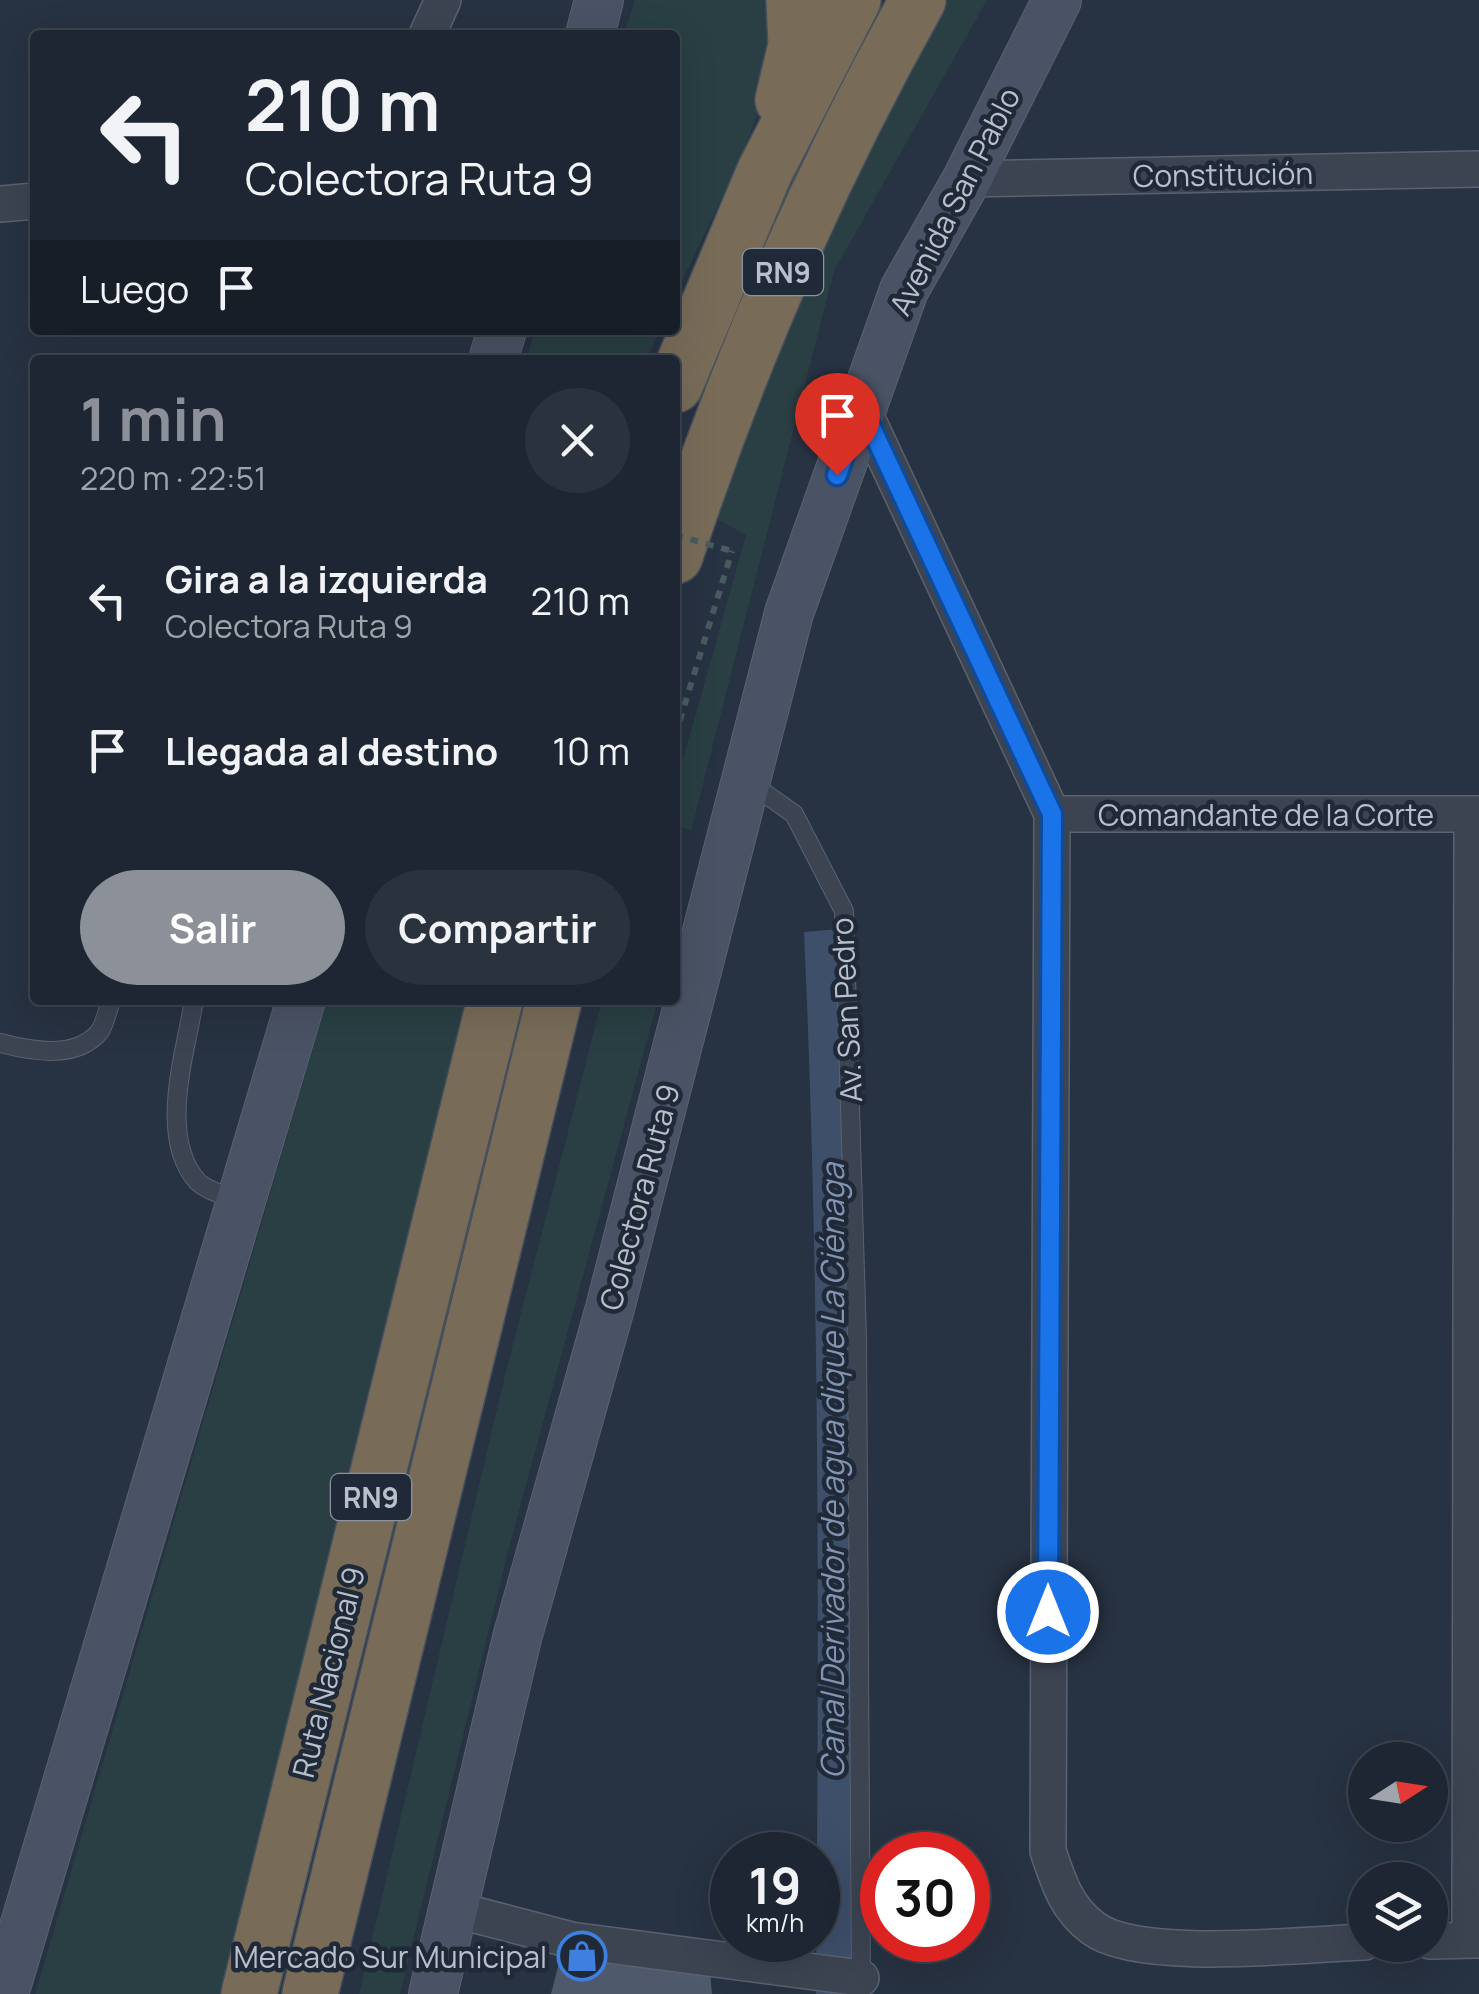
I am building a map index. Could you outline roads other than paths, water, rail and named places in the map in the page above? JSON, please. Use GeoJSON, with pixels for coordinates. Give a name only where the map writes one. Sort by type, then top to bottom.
{"type":"FeatureCollection","features":[{"type":"Feature","properties":{"kind":"highway"},"geometry":{"type":"LineString","coordinates":[[766,171],[796,45],[794,0]]}},
{"type":"Feature","properties":{"kind":"highway","name":"RN9"},"geometry":{"type":"LineString","coordinates":[[680,374],[766,171],[853,0]]}},
{"type":"Feature","properties":{"kind":"highway","name":"RN9"},"geometry":{"type":"LineString","coordinates":[[680,542],[758,328],[886,56],[918,0]]}},
{"type":"Feature","properties":{"kind":"highway","name":"Ruta Nacional 9"},"geometry":{"type":"LineString","coordinates":[[249,1994],[494,1005]]}},
{"type":"Feature","properties":{"kind":"highway","name":"Ruta Nacional 9"},"geometry":{"type":"LineString","coordinates":[[310,1994],[553,1005]]}},
{"type":"Feature","properties":{"kind":"street"},"geometry":{"type":"LineString","coordinates":[[428,30],[443,0]]}},
{"type":"Feature","properties":{"kind":"street"},"geometry":{"type":"LineString","coordinates":[[591,30],[599,0]]}},
{"type":"Feature","properties":{"kind":"street","name":"Avenida San Pablo"},"geometry":{"type":"LineString","coordinates":[[861,406],[904,290],[968,178],[1057,0]]}},
{"type":"Feature","properties":{"kind":"street","name":"Constitución"},"geometry":{"type":"LineString","coordinates":[[968,178],[1479,169]]}},
{"type":"Feature","properties":{"kind":"street"},"geometry":{"type":"LineString","coordinates":[[0,204],[30,202]]}},
{"type":"Feature","properties":{"kind":"street"},"geometry":{"type":"LineString","coordinates":[[861,406],[1052,814],[1048,1851],[1064,1898],[1095,1930],[1155,1949],[1348,1943]]}},
{"type":"Feature","properties":{"kind":"street","name":"Colectora Ruta 9"},"geometry":{"type":"LineString","coordinates":[[433,1994],[516,1638],[610,1308],[789,613],[861,406]]}},
{"type":"Feature","properties":{"kind":"street","name":"Comandante de la Corte"},"geometry":{"type":"LineString","coordinates":[[1052,814],[1476,814]]}},
{"type":"Feature","properties":{"kind":"street"},"geometry":{"type":"LineString","coordinates":[[1448,1941],[1474,1940],[1476,814]]}},
{"type":"Feature","properties":{"kind":"street"},"geometry":{"type":"LineString","coordinates":[[4,1994],[301,1005]]}},
{"type":"Feature","properties":{"kind":"street"},"geometry":{"type":"LineString","coordinates":[[453,1909],[571,1940],[806,1971],[860,1983]]}},
{"type":"Feature","properties":{"kind":"lane","name":"Av. San Pedro"},"geometry":{"type":"LineString","coordinates":[[747,781],[794,814],[844,911],[858,1338],[860,1983]]}},
{"type":"Feature","properties":{"kind":"lane"},"geometry":{"type":"LineString","coordinates":[[0,1044],[40,1051],[74,1049],[100,1031],[109,1005]]}},
{"type":"Feature","properties":{"kind":"lane"},"geometry":{"type":"LineString","coordinates":[[193,1005],[178,1096],[178,1132],[185,1160],[199,1184],[243,1202]]}},
{"type":"Feature","properties":{"kind":"water","name":"Canal Derivador de agua dique La Ciénaga"},"geometry":{"type":"Polygon","coordinates":[[[840,929],[854,1610],[852,1994],[816,1994],[816,1962],[840,1962],[840,1832],[817,1832],[817,1463],[804,932],[840,929]]]}},
{"type":"Feature","properties":{"kind":"place","name":"Mercado Sur Municipal"},"geometry":{"type":"Point","coordinates":[582,1956]}}]}
